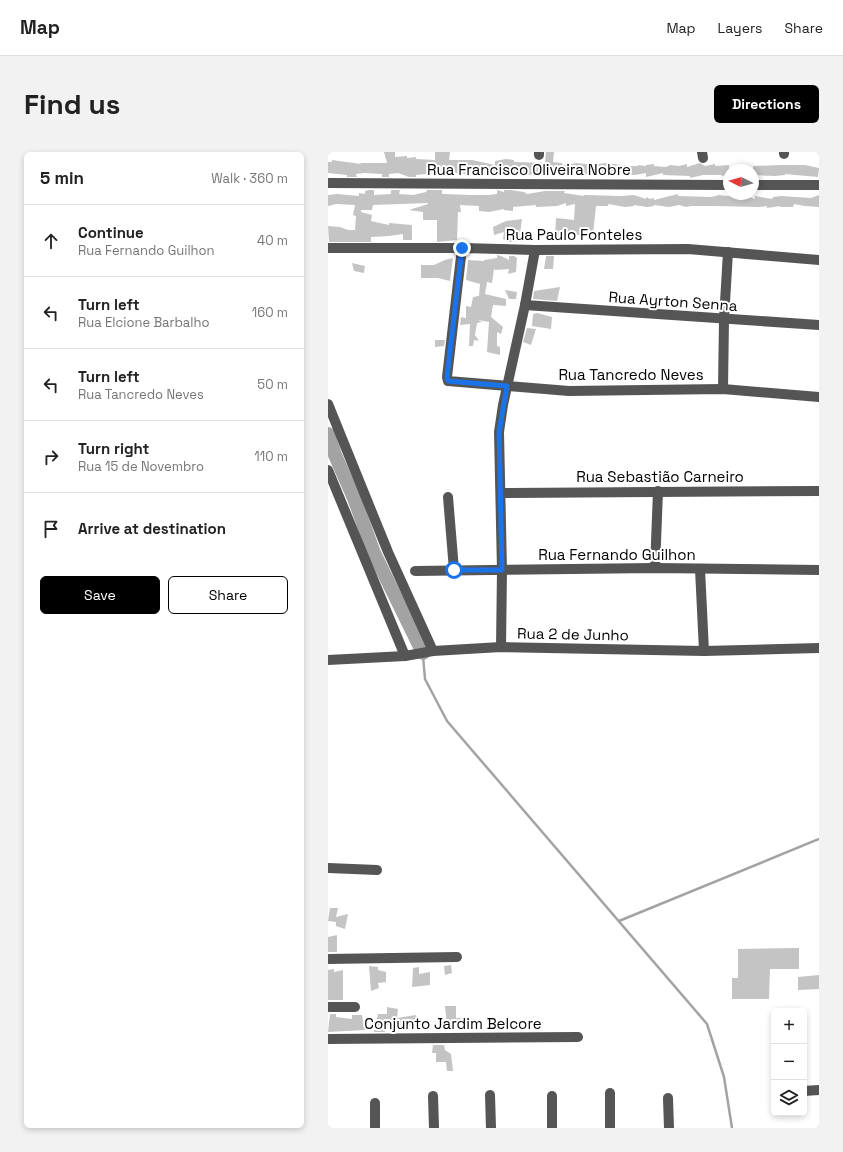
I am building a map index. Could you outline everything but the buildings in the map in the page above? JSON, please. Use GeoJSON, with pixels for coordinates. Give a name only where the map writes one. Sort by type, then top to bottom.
{"type":"FeatureCollection","features":[{"type":"Feature","properties":{"kind":"street","name":"Rua Francisco Oliveira Nobre"},"geometry":{"type":"LineString","coordinates":[[328,183],[723,185]]}},
{"type":"Feature","properties":{"kind":"street"},"geometry":{"type":"LineString","coordinates":[[759,185],[819,185]]}},
{"type":"Feature","properties":{"kind":"street","name":"Rua Paulo Fonteles"},"geometry":{"type":"LineString","coordinates":[[328,248],[462,248],[534,250],[688,249],[819,260]]}},
{"type":"Feature","properties":{"kind":"street","name":"Rua Tancredo Neves"},"geometry":{"type":"LineString","coordinates":[[462,248],[447,377],[448,381],[569,390],[723,389],[819,397]]}},
{"type":"Feature","properties":{"kind":"street"},"geometry":{"type":"LineString","coordinates":[[501,647],[502,570],[499,432],[507,386],[525,306],[534,250]]}},
{"type":"Feature","properties":{"kind":"street"},"geometry":{"type":"LineString","coordinates":[[723,389],[724,319],[728,252]]}},
{"type":"Feature","properties":{"kind":"street","name":"Rua Ayrton Senna"},"geometry":{"type":"LineString","coordinates":[[525,306],[819,325]]}},
{"type":"Feature","properties":{"kind":"street"},"geometry":{"type":"LineString","coordinates":[[328,404],[388,552],[433,651]]}},
{"type":"Feature","properties":{"kind":"street"},"geometry":{"type":"LineString","coordinates":[[328,470],[406,656]]}},
{"type":"Feature","properties":{"kind":"street"},"geometry":{"type":"LineString","coordinates":[[655,568],[658,491]]}},
{"type":"Feature","properties":{"kind":"street","name":"Rua Sebastião Carneiro"},"geometry":{"type":"LineString","coordinates":[[501,493],[819,491]]}},
{"type":"Feature","properties":{"kind":"street"},"geometry":{"type":"LineString","coordinates":[[448,497],[454,570]]}},
{"type":"Feature","properties":{"kind":"street","name":"Rua Fernando Guilhon"},"geometry":{"type":"LineString","coordinates":[[415,571],[655,568],[819,570]]}},
{"type":"Feature","properties":{"kind":"street"},"geometry":{"type":"LineString","coordinates":[[700,569],[704,651]]}},
{"type":"Feature","properties":{"kind":"street","name":"Rua 2 de Junho"},"geometry":{"type":"LineString","coordinates":[[328,660],[406,656],[433,651],[501,647],[704,651],[819,648]]}},
{"type":"Feature","properties":{"kind":"street"},"geometry":{"type":"LineString","coordinates":[[328,868],[377,870]]}},
{"type":"Feature","properties":{"kind":"street"},"geometry":{"type":"LineString","coordinates":[[328,959],[457,957]]}},
{"type":"Feature","properties":{"kind":"street"},"geometry":{"type":"LineString","coordinates":[[328,1007],[355,1007]]}},
{"type":"Feature","properties":{"kind":"street","name":"Conjunto Jardim Belcore"},"geometry":{"type":"LineString","coordinates":[[328,1040],[578,1037]]}},
{"type":"Feature","properties":{"kind":"street"},"geometry":{"type":"LineString","coordinates":[[807,1090],[819,1090]]}},
{"type":"Feature","properties":{"kind":"street"},"geometry":{"type":"LineString","coordinates":[[610,1092],[610,1128]]}},
{"type":"Feature","properties":{"kind":"street"},"geometry":{"type":"LineString","coordinates":[[490,1095],[491,1128]]}},
{"type":"Feature","properties":{"kind":"street"},"geometry":{"type":"LineString","coordinates":[[433,1096],[434,1128]]}},
{"type":"Feature","properties":{"kind":"street"},"geometry":{"type":"LineString","coordinates":[[552,1096],[552,1128]]}},
{"type":"Feature","properties":{"kind":"street"},"geometry":{"type":"LineString","coordinates":[[668,1098],[668,1128]]}},
{"type":"Feature","properties":{"kind":"street"},"geometry":{"type":"LineString","coordinates":[[375,1103],[376,1128]]}},
{"type":"Feature","properties":{"kind":"waterway"},"geometry":{"type":"LineString","coordinates":[[328,434],[374,553],[423,653]]}},
{"type":"Feature","properties":{"kind":"waterway"},"geometry":{"type":"LineString","coordinates":[[423,656],[425,679],[447,721],[707,1024],[724,1077],[732,1128]]}},
{"type":"Feature","properties":{"kind":"waterway"},"geometry":{"type":"LineString","coordinates":[[619,921],[819,839]]}},
{"type":"Feature","properties":{"kind":"route"},"geometry":{"type":"LineString","coordinates":[[454,570],[502,570],[499,432],[507,386],[448,381],[447,377],[462,248]]}}]}
